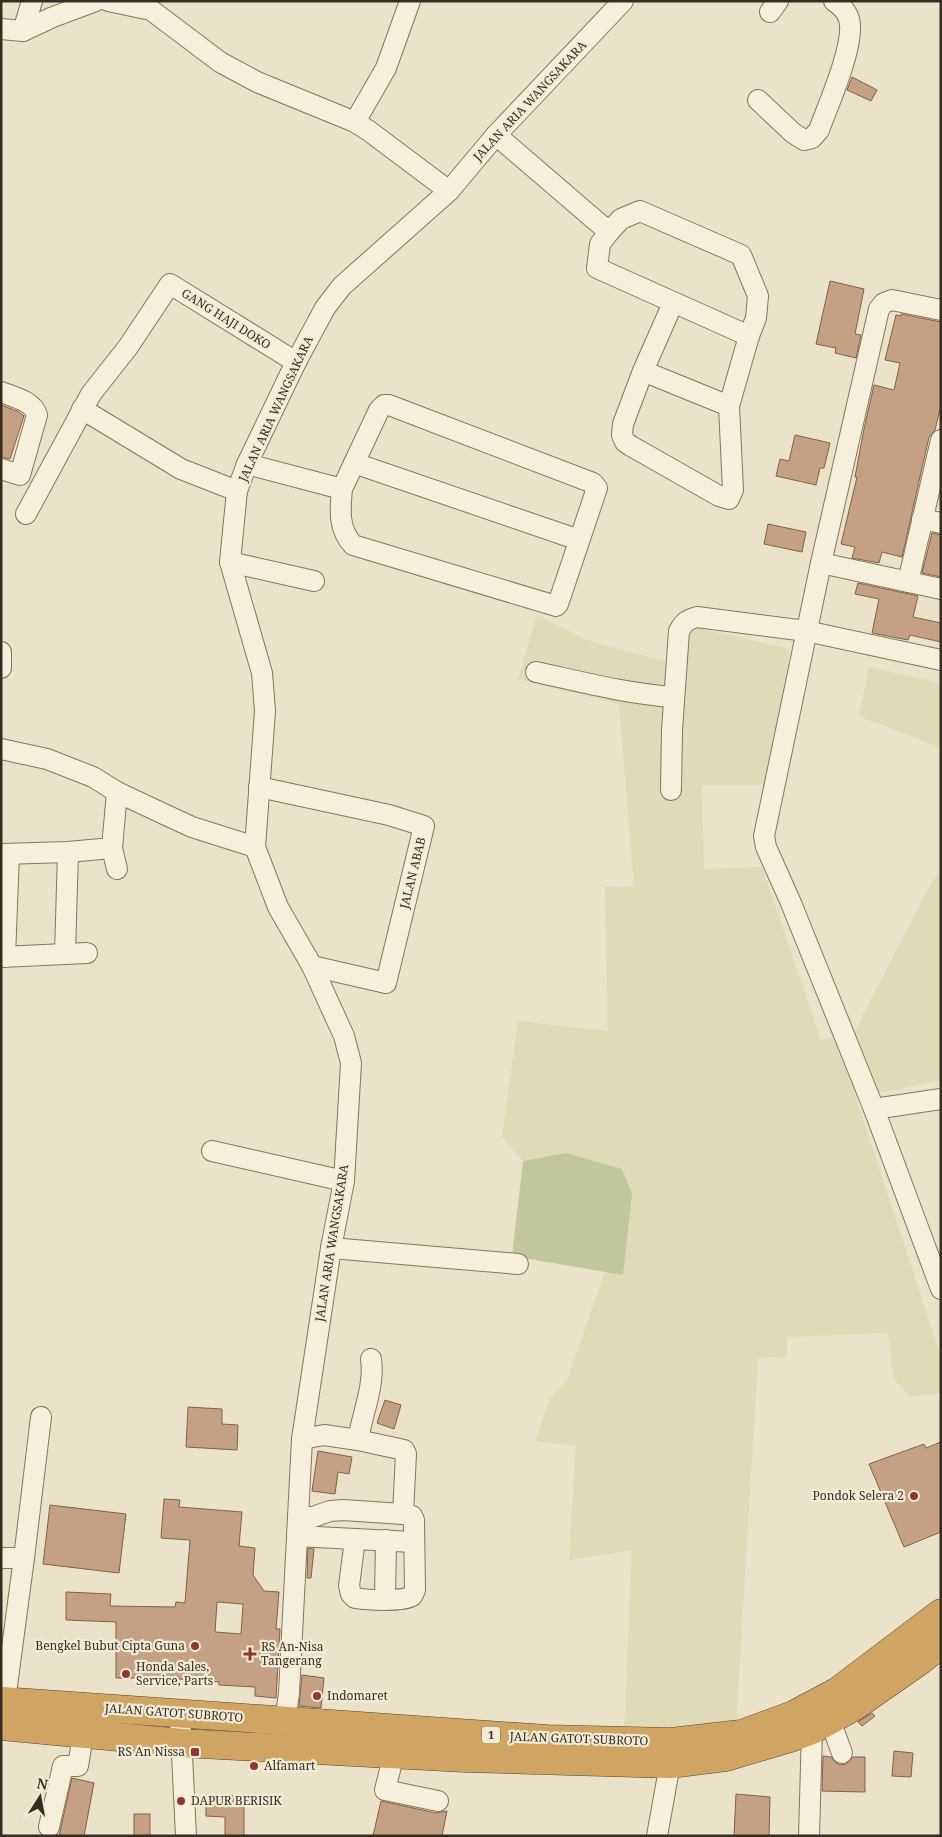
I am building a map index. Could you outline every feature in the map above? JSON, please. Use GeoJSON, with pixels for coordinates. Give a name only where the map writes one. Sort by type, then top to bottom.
{"type":"FeatureCollection","features":[{"type":"Feature","properties":{"kind":"highway","name":"JALAN GATOT SUBROTO"},"geometry":{"type":"LineString","coordinates":[[3,1710],[83,1735],[182,1743],[464,1758],[670,1753],[741,1734],[793,1715],[838,1691],[941,1613]]}},
{"type":"Feature","properties":{"kind":"highway","name":"JALAN GATOT SUBROTO"},"geometry":{"type":"LineString","coordinates":[[3,1710],[180,1714],[547,1739],[670,1753],[726,1757],[790,1738],[821,1725],[855,1706],[941,1644]]}},
{"type":"Feature","properties":{"kind":"street"},"geometry":{"type":"LineString","coordinates":[[23,31],[32,1]]}},
{"type":"Feature","properties":{"kind":"street"},"geometry":{"type":"LineString","coordinates":[[1,29],[23,31],[96,1]]}},
{"type":"Feature","properties":{"kind":"street"},"geometry":{"type":"LineString","coordinates":[[108,1],[150,10],[220,62],[257,82],[355,122],[448,191]]}},
{"type":"Feature","properties":{"kind":"street"},"geometry":{"type":"LineString","coordinates":[[355,122],[386,68],[410,1]]}},
{"type":"Feature","properties":{"kind":"street","name":"JALAN ARIA WANGSAKARA"},"geometry":{"type":"LineString","coordinates":[[285,1721],[302,1439],[331,1248],[344,1181],[351,1063],[344,1036],[312,966],[278,907],[255,847],[265,711],[262,673],[230,562],[237,491],[246,464],[296,362],[325,308],[342,286],[448,191],[496,135],[623,1]]}},
{"type":"Feature","properties":{"kind":"street"},"geometry":{"type":"LineString","coordinates":[[758,100],[793,134],[804,140],[812,138],[819,130],[851,34],[849,18],[834,1]]}},
{"type":"Feature","properties":{"kind":"street"},"geometry":{"type":"LineString","coordinates":[[496,135],[609,232]]}},
{"type":"Feature","properties":{"kind":"street"},"geometry":{"type":"LineString","coordinates":[[672,303],[643,371],[622,434],[625,442],[719,496],[729,499],[733,490],[729,406],[756,318],[758,296],[741,255],[640,211],[621,219],[600,244],[597,268],[749,336]]}},
{"type":"Feature","properties":{"kind":"street","name":"GANG HAJI DOKO"},"geometry":{"type":"LineString","coordinates":[[82,409],[91,394],[128,347],[170,284],[296,362]]}},
{"type":"Feature","properties":{"kind":"street"},"geometry":{"type":"LineString","coordinates":[[941,310],[892,300],[884,303],[879,309],[806,631],[764,836],[766,847],[791,903],[874,1109],[941,1289]]}},
{"type":"Feature","properties":{"kind":"street"},"geometry":{"type":"LineString","coordinates":[[643,371],[729,406]]}},
{"type":"Feature","properties":{"kind":"street"},"geometry":{"type":"LineString","coordinates":[[1,392],[26,402],[35,408],[37,415],[20,475],[1,468]]}},
{"type":"Feature","properties":{"kind":"street"},"geometry":{"type":"LineString","coordinates":[[384,405],[393,406],[593,483],[597,488],[556,606],[353,544],[345,536],[340,512],[342,489],[379,410],[384,405]]}},
{"type":"Feature","properties":{"kind":"street"},"geometry":{"type":"LineString","coordinates":[[26,514],[82,409],[181,469],[237,491]]}},
{"type":"Feature","properties":{"kind":"street"},"geometry":{"type":"LineString","coordinates":[[908,582],[932,521],[940,448]]}},
{"type":"Feature","properties":{"kind":"street"},"geometry":{"type":"LineString","coordinates":[[354,463],[580,540]]}},
{"type":"Feature","properties":{"kind":"street"},"geometry":{"type":"LineString","coordinates":[[246,464],[342,489]]}},
{"type":"Feature","properties":{"kind":"street"},"geometry":{"type":"LineString","coordinates":[[230,562],[314,581]]}},
{"type":"Feature","properties":{"kind":"street"},"geometry":{"type":"LineString","coordinates":[[821,563],[941,589]]}},
{"type":"Feature","properties":{"kind":"street"},"geometry":{"type":"LineString","coordinates":[[671,790],[672,730],[679,631],[684,622],[690,619],[697,617],[806,631],[941,660]]}},
{"type":"Feature","properties":{"kind":"street"},"geometry":{"type":"LineString","coordinates":[[1,652],[1,668]]}},
{"type":"Feature","properties":{"kind":"street"},"geometry":{"type":"LineString","coordinates":[[536,672],[616,689],[674,697]]}},
{"type":"Feature","properties":{"kind":"street"},"geometry":{"type":"LineString","coordinates":[[1,749],[47,759],[92,777],[117,792],[192,827],[255,847]]}},
{"type":"Feature","properties":{"kind":"street","name":"JALAN ABAB"},"geometry":{"type":"LineString","coordinates":[[258,787],[390,815],[424,826],[386,983],[312,966]]}},
{"type":"Feature","properties":{"kind":"street"},"geometry":{"type":"LineString","coordinates":[[117,792],[112,848],[117,869]]}},
{"type":"Feature","properties":{"kind":"street"},"geometry":{"type":"LineString","coordinates":[[87,953],[3,957],[5,854],[68,852],[112,848]]}},
{"type":"Feature","properties":{"kind":"street"},"geometry":{"type":"LineString","coordinates":[[65,953],[68,852]]}},
{"type":"Feature","properties":{"kind":"street"},"geometry":{"type":"LineString","coordinates":[[874,1109],[941,1099]]}},
{"type":"Feature","properties":{"kind":"street"},"geometry":{"type":"LineString","coordinates":[[212,1151],[344,1181]]}},
{"type":"Feature","properties":{"kind":"street"},"geometry":{"type":"LineString","coordinates":[[331,1248],[518,1264]]}},
{"type":"Feature","properties":{"kind":"street"},"geometry":{"type":"LineString","coordinates":[[358,1440],[372,1367],[371,1358]]}},
{"type":"Feature","properties":{"kind":"street"},"geometry":{"type":"LineString","coordinates":[[3,1710],[41,1417]]}},
{"type":"Feature","properties":{"kind":"street"},"geometry":{"type":"LineString","coordinates":[[302,1439],[324,1435],[404,1450],[406,1454],[403,1514]]}},
{"type":"Feature","properties":{"kind":"street"},"geometry":{"type":"LineString","coordinates":[[297,1527],[313,1517],[330,1511],[343,1510],[412,1516],[414,1520],[414,1593],[407,1598],[355,1598],[351,1594],[349,1586],[355,1539]]}},
{"type":"Feature","properties":{"kind":"street"},"geometry":{"type":"LineString","coordinates":[[297,1527],[355,1539],[413,1542]]}},
{"type":"Feature","properties":{"kind":"street"},"geometry":{"type":"LineString","coordinates":[[385,1599],[386,1540]]}},
{"type":"Feature","properties":{"kind":"street"},"geometry":{"type":"LineString","coordinates":[[1,1558],[24,1558]]}},
{"type":"Feature","properties":{"kind":"street"},"geometry":{"type":"LineString","coordinates":[[180,1714],[186,1836]]}},
{"type":"Feature","properties":{"kind":"street"},"geometry":{"type":"LineString","coordinates":[[821,1725],[842,1753]]}},
{"type":"Feature","properties":{"kind":"street"},"geometry":{"type":"LineString","coordinates":[[809,1836],[821,1725]]}},
{"type":"Feature","properties":{"kind":"street"},"geometry":{"type":"LineString","coordinates":[[49,1827],[63,1766],[78,1766],[83,1735]]}},
{"type":"Feature","properties":{"kind":"street"},"geometry":{"type":"LineString","coordinates":[[657,1836],[670,1753]]}},
{"type":"Feature","properties":{"kind":"street"},"geometry":{"type":"LineString","coordinates":[[394,1754],[385,1790],[438,1801]]}},
{"type":"Feature","properties":{"kind":"shaded area"},"geometry":{"type":"Polygon","coordinates":[[[537,615],[586,640],[671,663],[680,624],[790,649],[767,785],[702,785],[704,869],[762,867],[821,1040],[854,1033],[926,892],[941,869],[941,1080],[856,1098],[941,1357],[941,1393],[910,1397],[893,1378],[888,1333],[787,1337],[787,1357],[758,1358],[736,1724],[624,1734],[632,1550],[569,1560],[576,1446],[535,1441],[550,1399],[567,1380],[605,1272],[623,1274],[566,1153],[523,1161],[502,1137],[518,1021],[608,1031],[605,887],[634,886],[619,704],[518,679],[537,615]]]}},
{"type":"Feature","properties":{"kind":"shaded area"},"geometry":{"type":"Polygon","coordinates":[[[869,667],[941,683],[941,748],[859,716],[869,667]]]}},
{"type":"Feature","properties":{"kind":"green space"},"geometry":{"type":"Polygon","coordinates":[[[566,1153],[622,1169],[632,1194],[623,1275],[512,1256],[523,1161],[566,1153]]]}},
{"type":"Feature","properties":{"kind":"building"},"geometry":{"type":"Polygon","coordinates":[[[852,77],[877,90],[871,101],[847,90],[852,77]]]}},
{"type":"Feature","properties":{"kind":"building"},"geometry":{"type":"Polygon","coordinates":[[[830,281],[864,289],[855,334],[861,335],[856,358],[835,353],[836,348],[816,344],[830,281]]]}},
{"type":"Feature","properties":{"kind":"building"},"geometry":{"type":"Polygon","coordinates":[[[901,314],[941,322],[941,405],[935,430],[929,437],[902,557],[882,552],[879,563],[852,558],[855,547],[841,544],[857,477],[855,477],[874,385],[894,390],[900,363],[885,360],[896,315],[901,316],[901,314]]]}},
{"type":"Feature","properties":{"kind":"building"},"geometry":{"type":"Polygon","coordinates":[[[1,405],[24,416],[10,459],[1,457],[1,405]]]}},
{"type":"Feature","properties":{"kind":"building"},"geometry":{"type":"Polygon","coordinates":[[[795,435],[830,443],[824,468],[820,468],[816,485],[776,476],[780,459],[789,461],[795,435]]]}},
{"type":"Feature","properties":{"kind":"building"},"geometry":{"type":"Polygon","coordinates":[[[768,524],[806,532],[802,552],[764,544],[768,524]]]}},
{"type":"Feature","properties":{"kind":"building"},"geometry":{"type":"Polygon","coordinates":[[[932,533],[941,535],[941,577],[922,573],[932,533]]]}},
{"type":"Feature","properties":{"kind":"building"},"geometry":{"type":"Polygon","coordinates":[[[858,583],[918,596],[913,617],[941,623],[941,642],[910,635],[908,640],[872,633],[879,599],[855,594],[858,583]]]}},
{"type":"Feature","properties":{"kind":"building"},"geometry":{"type":"Polygon","coordinates":[[[385,1400],[401,1405],[394,1429],[377,1423],[385,1400]]]}},
{"type":"Feature","properties":{"kind":"building"},"geometry":{"type":"Polygon","coordinates":[[[188,1407],[222,1409],[222,1424],[238,1425],[237,1450],[186,1447],[188,1407]]]}},
{"type":"Feature","properties":{"kind":"building"},"geometry":{"type":"Polygon","coordinates":[[[941,1442],[941,1532],[904,1547],[869,1464],[924,1444],[926,1448],[941,1442]]]}},
{"type":"Feature","properties":{"kind":"building"},"geometry":{"type":"Polygon","coordinates":[[[318,1451],[352,1457],[349,1474],[338,1472],[335,1494],[312,1491],[318,1451]]]}},
{"type":"Feature","properties":{"kind":"building"},"geometry":{"type":"Polygon","coordinates":[[[164,1499],[180,1500],[179,1507],[242,1512],[239,1546],[255,1548],[253,1575],[264,1591],[279,1592],[276,1629],[280,1629],[276,1698],[255,1696],[255,1687],[219,1685],[219,1682],[166,1678],[116,1678],[116,1622],[66,1620],[66,1592],[111,1594],[110,1606],[175,1607],[176,1602],[185,1603],[190,1540],[161,1538],[164,1499]],[[217,1602],[215,1632],[241,1634],[243,1604],[217,1602]]]}},
{"type":"Feature","properties":{"kind":"building"},"geometry":{"type":"Polygon","coordinates":[[[50,1505],[126,1514],[119,1573],[43,1564],[50,1505]]]}},
{"type":"Feature","properties":{"kind":"building"},"geometry":{"type":"Polygon","coordinates":[[[308,1548],[314,1549],[311,1578],[307,1578],[308,1548]]]}},
{"type":"Feature","properties":{"kind":"building"},"geometry":{"type":"Polygon","coordinates":[[[302,1675],[324,1678],[321,1708],[299,1706],[302,1675]]]}},
{"type":"Feature","properties":{"kind":"building"},"geometry":{"type":"Polygon","coordinates":[[[872,1713],[875,1716],[862,1726],[858,1722],[872,1713]]]}},
{"type":"Feature","properties":{"kind":"building"},"geometry":{"type":"Polygon","coordinates":[[[894,1751],[913,1753],[911,1777],[892,1776],[894,1751]]]}},
{"type":"Feature","properties":{"kind":"building"},"geometry":{"type":"Polygon","coordinates":[[[823,1756],[831,1757],[840,1765],[846,1764],[853,1757],[865,1757],[865,1792],[822,1791],[823,1756]]]}},
{"type":"Feature","properties":{"kind":"building"},"geometry":{"type":"Polygon","coordinates":[[[72,1778],[94,1783],[84,1836],[59,1836],[72,1778]]]}},
{"type":"Feature","properties":{"kind":"building"},"geometry":{"type":"Polygon","coordinates":[[[736,1794],[770,1797],[769,1836],[734,1836],[736,1794]]]}},
{"type":"Feature","properties":{"kind":"building"},"geometry":{"type":"Polygon","coordinates":[[[206,1795],[244,1796],[244,1836],[225,1836],[225,1817],[206,1816],[206,1795]]]}},
{"type":"Feature","properties":{"kind":"building"},"geometry":{"type":"Polygon","coordinates":[[[381,1801],[436,1813],[447,1811],[442,1836],[373,1836],[381,1801]]]}},
{"type":"Feature","properties":{"kind":"building"},"geometry":{"type":"Polygon","coordinates":[[[134,1814],[150,1814],[150,1836],[134,1836],[134,1814]]]}},
{"type":"Feature","properties":{"kind":"place","name":"Pondok Selera 2"},"geometry":{"type":"Point","coordinates":[914,1496]}},
{"type":"Feature","properties":{"kind":"place","name":"Bengkel Bubut Cipta Guna"},"geometry":{"type":"Point","coordinates":[195,1646]}},
{"type":"Feature","properties":{"kind":"place","name":"RS An-Nisa Tangerang"},"geometry":{"type":"Point","coordinates":[250,1654]}},
{"type":"Feature","properties":{"kind":"place","name":"Honda Sales, Service, Parts"},"geometry":{"type":"Point","coordinates":[126,1674]}},
{"type":"Feature","properties":{"kind":"place","name":"Indomaret"},"geometry":{"type":"Point","coordinates":[317,1696]}},
{"type":"Feature","properties":{"kind":"place","name":"RS An Nissa"},"geometry":{"type":"Point","coordinates":[195,1752]}},
{"type":"Feature","properties":{"kind":"place","name":"Alfamart"},"geometry":{"type":"Point","coordinates":[254,1766]}},
{"type":"Feature","properties":{"kind":"place","name":"DAPUR BERISIK"},"geometry":{"type":"Point","coordinates":[181,1801]}}]}
